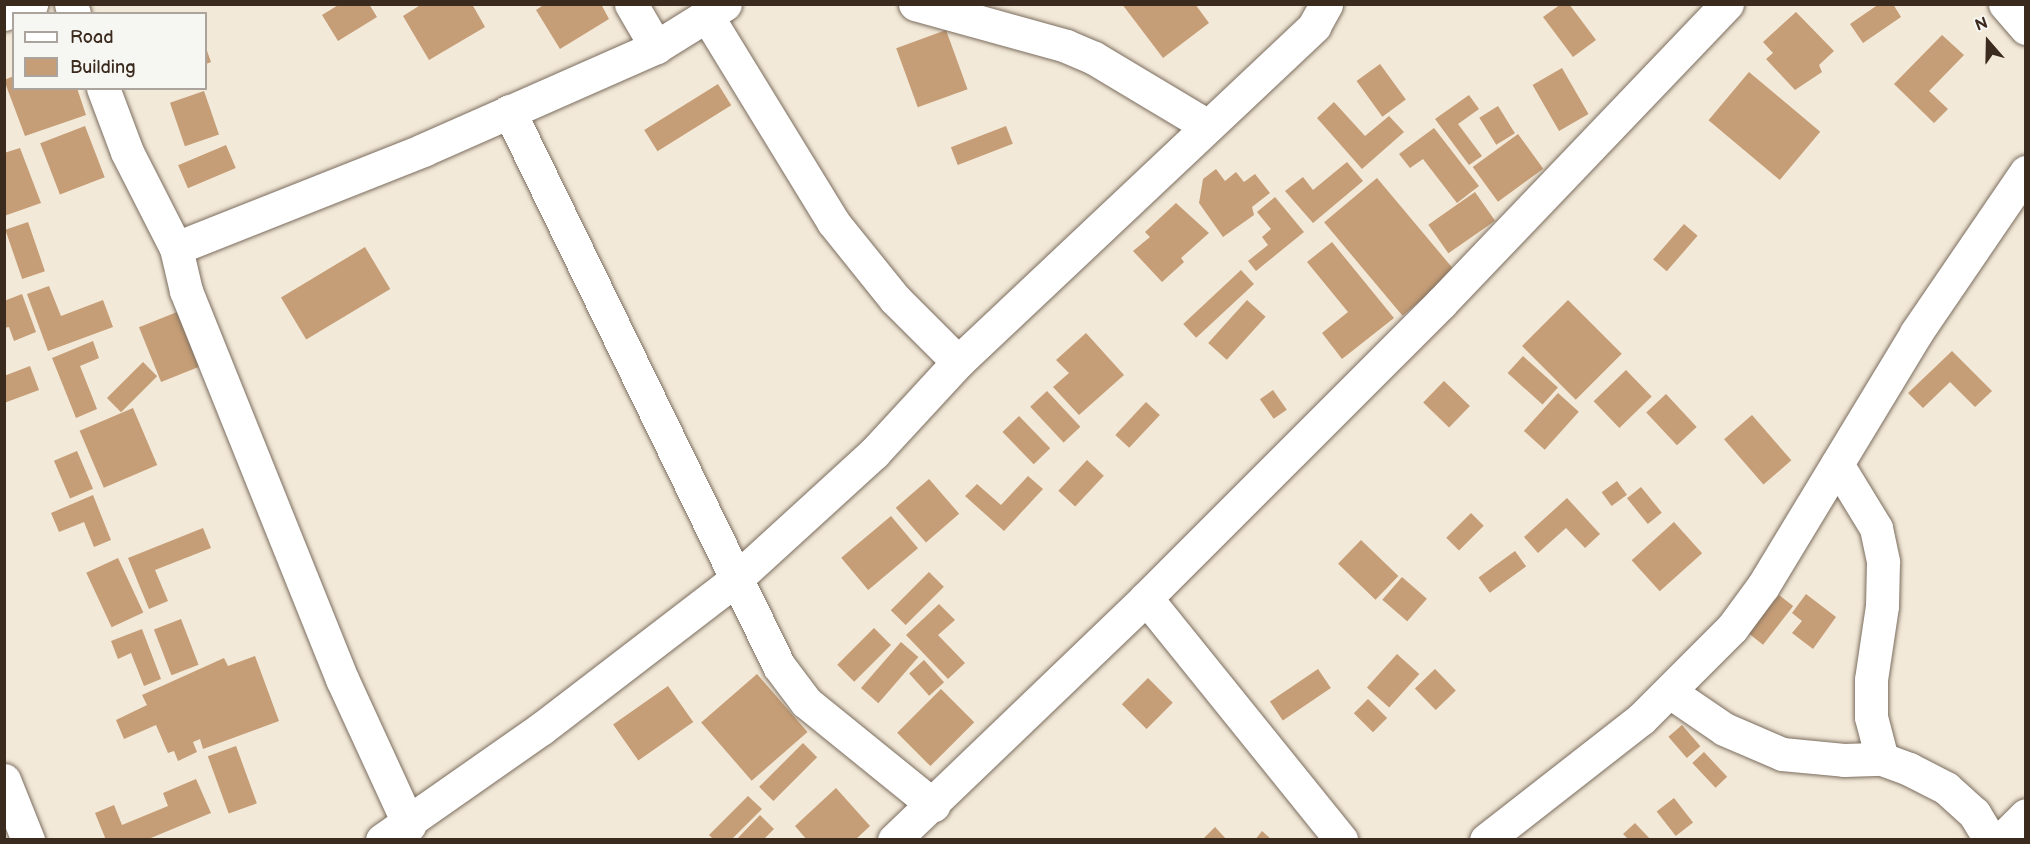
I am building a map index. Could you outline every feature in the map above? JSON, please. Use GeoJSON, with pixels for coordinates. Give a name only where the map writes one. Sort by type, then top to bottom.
{"type":"FeatureCollection","features":[{"type":"Feature","properties":{"kind":"street"},"geometry":{"type":"LineString","coordinates":[[4,14],[32,4]]}},
{"type":"Feature","properties":{"kind":"street"},"geometry":{"type":"LineString","coordinates":[[631,4],[656,47]]}},
{"type":"Feature","properties":{"kind":"street"},"geometry":{"type":"LineString","coordinates":[[915,4],[1066,46],[1094,58],[1206,125]]}},
{"type":"Feature","properties":{"kind":"street"},"geometry":{"type":"LineString","coordinates":[[894,840],[1146,598],[1441,303],[1727,4]]}},
{"type":"Feature","properties":{"kind":"street"},"geometry":{"type":"LineString","coordinates":[[2005,4],[2025,28]]}},
{"type":"Feature","properties":{"kind":"street"},"geometry":{"type":"LineString","coordinates":[[104,90],[126,152],[176,248],[186,291],[342,679],[396,832],[736,579],[874,453],[958,362],[1334,6]]}},
{"type":"Feature","properties":{"kind":"street"},"geometry":{"type":"LineString","coordinates":[[176,248],[306,198],[656,47],[716,10],[833,222],[895,299],[958,362]]}},
{"type":"Feature","properties":{"kind":"street"},"geometry":{"type":"LineString","coordinates":[[509,111],[770,651],[806,702],[933,805]]}},
{"type":"Feature","properties":{"kind":"street"},"geometry":{"type":"LineString","coordinates":[[1486,840],[1579,771],[1670,692],[1732,628],[1763,586],[1916,333],[2025,172]]}},
{"type":"Feature","properties":{"kind":"street"},"geometry":{"type":"LineString","coordinates":[[1837,464],[1876,528],[1883,562],[1882,606],[1870,680],[1871,717],[1882,759]]}},
{"type":"Feature","properties":{"kind":"street"},"geometry":{"type":"LineString","coordinates":[[1146,598],[1341,840]]}},
{"type":"Feature","properties":{"kind":"street"},"geometry":{"type":"LineString","coordinates":[[1670,692],[1724,729],[1782,754],[1844,760],[1882,759],[1946,788],[1974,813],[1990,840]]}},
{"type":"Feature","properties":{"kind":"street"},"geometry":{"type":"LineString","coordinates":[[4,780],[17,828]]}},
{"type":"Feature","properties":{"kind":"street"},"geometry":{"type":"LineString","coordinates":[[2001,840],[2025,815]]}},
{"type":"Feature","properties":{"kind":"building"},"geometry":{"type":"Polygon","coordinates":[[[340,4],[369,4],[377,17],[338,41],[322,15],[340,4]]]}},
{"type":"Feature","properties":{"kind":"building"},"geometry":{"type":"Polygon","coordinates":[[[422,4],[472,4],[485,27],[429,60],[403,16],[422,4]]]}},
{"type":"Feature","properties":{"kind":"building"},"geometry":{"type":"Polygon","coordinates":[[[545,4],[601,4],[609,19],[560,49],[536,10],[545,4]]]}},
{"type":"Feature","properties":{"kind":"building"},"geometry":{"type":"Polygon","coordinates":[[[1122,4],[1195,4],[1209,23],[1163,58],[1122,4]]]}},
{"type":"Feature","properties":{"kind":"building"},"geometry":{"type":"Polygon","coordinates":[[[1561,4],[1569,4],[1596,40],[1573,57],[1543,17],[1561,4]]]}},
{"type":"Feature","properties":{"kind":"building"},"geometry":{"type":"Polygon","coordinates":[[[1879,4],[1893,4],[1901,17],[1863,43],[1850,24],[1879,4]]]}},
{"type":"Feature","properties":{"kind":"building"},"geometry":{"type":"Polygon","coordinates":[[[1796,12],[1834,51],[1819,65],[1822,72],[1795,90],[1766,59],[1773,53],[1763,42],[1796,12]]]}},
{"type":"Feature","properties":{"kind":"building"},"geometry":{"type":"Polygon","coordinates":[[[946,30],[968,89],[918,107],[896,48],[946,30]]]}},
{"type":"Feature","properties":{"kind":"building"},"geometry":{"type":"Polygon","coordinates":[[[1942,35],[1964,55],[1929,91],[1948,109],[1934,123],[1894,84],[1942,35]]]}},
{"type":"Feature","properties":{"kind":"building"},"geometry":{"type":"Polygon","coordinates":[[[207,51],[211,62],[207,64],[207,51]]]}},
{"type":"Feature","properties":{"kind":"building"},"geometry":{"type":"Polygon","coordinates":[[[1380,64],[1406,100],[1382,117],[1357,81],[1380,64]]]}},
{"type":"Feature","properties":{"kind":"building"},"geometry":{"type":"Polygon","coordinates":[[[1562,68],[1588,114],[1559,131],[1533,85],[1562,68]]]}},
{"type":"Feature","properties":{"kind":"building"},"geometry":{"type":"Polygon","coordinates":[[[1749,72],[1820,132],[1780,180],[1709,120],[1749,72]]]}},
{"type":"Feature","properties":{"kind":"building"},"geometry":{"type":"Polygon","coordinates":[[[12,77],[12,90],[78,90],[86,115],[25,136],[4,80],[12,77]]]}},
{"type":"Feature","properties":{"kind":"building"},"geometry":{"type":"Polygon","coordinates":[[[718,84],[731,105],[657,151],[644,130],[718,84]]]}},
{"type":"Feature","properties":{"kind":"building"},"geometry":{"type":"Polygon","coordinates":[[[204,91],[219,134],[185,146],[170,103],[204,91]]]}},
{"type":"Feature","properties":{"kind":"building"},"geometry":{"type":"Polygon","coordinates":[[[1469,95],[1479,109],[1458,124],[1482,156],[1469,165],[1435,119],[1469,95]]]}},
{"type":"Feature","properties":{"kind":"building"},"geometry":{"type":"Polygon","coordinates":[[[1334,102],[1365,136],[1389,116],[1404,132],[1362,169],[1317,118],[1334,102]]]}},
{"type":"Feature","properties":{"kind":"building"},"geometry":{"type":"Polygon","coordinates":[[[1498,106],[1515,133],[1496,145],[1479,118],[1498,106]]]}},
{"type":"Feature","properties":{"kind":"building"},"geometry":{"type":"Polygon","coordinates":[[[85,126],[105,177],[60,195],[40,143],[85,126]]]}},
{"type":"Feature","properties":{"kind":"building"},"geometry":{"type":"Polygon","coordinates":[[[1006,126],[1013,144],[958,165],[951,147],[1006,126]]]}},
{"type":"Feature","properties":{"kind":"building"},"geometry":{"type":"Polygon","coordinates":[[[1434,128],[1479,186],[1457,203],[1423,159],[1410,168],[1399,154],[1434,128]]]}},
{"type":"Feature","properties":{"kind":"building"},"geometry":{"type":"Polygon","coordinates":[[[1518,134],[1543,169],[1498,202],[1473,167],[1518,134]]]}},
{"type":"Feature","properties":{"kind":"building"},"geometry":{"type":"Polygon","coordinates":[[[226,145],[236,168],[188,188],[178,165],[226,145]]]}},
{"type":"Feature","properties":{"kind":"building"},"geometry":{"type":"Polygon","coordinates":[[[20,148],[41,203],[4,216],[4,153],[20,148]]]}},
{"type":"Feature","properties":{"kind":"building"},"geometry":{"type":"Polygon","coordinates":[[[1347,162],[1363,181],[1313,223],[1285,191],[1303,177],[1313,190],[1347,162]]]}},
{"type":"Feature","properties":{"kind":"building"},"geometry":{"type":"Polygon","coordinates":[[[1216,169],[1225,181],[1236,172],[1244,182],[1255,174],[1270,193],[1252,207],[1254,215],[1223,237],[1199,203],[1203,179],[1216,169]]]}},
{"type":"Feature","properties":{"kind":"building"},"geometry":{"type":"Polygon","coordinates":[[[1377,178],[1455,271],[1403,316],[1324,222],[1377,178]]]}},
{"type":"Feature","properties":{"kind":"building"},"geometry":{"type":"Polygon","coordinates":[[[1475,192],[1495,221],[1448,253],[1428,225],[1475,192]]]}},
{"type":"Feature","properties":{"kind":"building"},"geometry":{"type":"Polygon","coordinates":[[[1275,197],[1304,232],[1256,271],[1248,261],[1268,245],[1262,237],[1271,229],[1257,212],[1275,197]]]}},
{"type":"Feature","properties":{"kind":"building"},"geometry":{"type":"Polygon","coordinates":[[[1176,203],[1209,233],[1181,258],[1184,262],[1162,282],[1133,251],[1150,237],[1145,232],[1176,203]]]}},
{"type":"Feature","properties":{"kind":"building"},"geometry":{"type":"Polygon","coordinates":[[[28,222],[45,271],[22,279],[5,230],[28,222]]]}},
{"type":"Feature","properties":{"kind":"building"},"geometry":{"type":"Polygon","coordinates":[[[1684,224],[1698,236],[1667,271],[1653,259],[1684,224]]]}},
{"type":"Feature","properties":{"kind":"building"},"geometry":{"type":"Polygon","coordinates":[[[1332,242],[1394,318],[1342,359],[1322,333],[1348,312],[1307,262],[1332,242]]]}},
{"type":"Feature","properties":{"kind":"building"},"geometry":{"type":"Polygon","coordinates":[[[365,247],[390,289],[306,339],[281,297],[365,247]]]}},
{"type":"Feature","properties":{"kind":"building"},"geometry":{"type":"Polygon","coordinates":[[[1241,270],[1254,284],[1196,338],[1183,324],[1241,270]]]}},
{"type":"Feature","properties":{"kind":"building"},"geometry":{"type":"Polygon","coordinates":[[[49,286],[61,316],[103,300],[113,327],[48,351],[27,294],[49,286]]]}},
{"type":"Feature","properties":{"kind":"building"},"geometry":{"type":"Polygon","coordinates":[[[22,294],[36,332],[14,341],[9,327],[4,328],[4,301],[22,294]]]}},
{"type":"Feature","properties":{"kind":"building"},"geometry":{"type":"Polygon","coordinates":[[[1247,300],[1266,317],[1227,360],[1208,343],[1247,300]]]}},
{"type":"Feature","properties":{"kind":"building"},"geometry":{"type":"Polygon","coordinates":[[[1568,300],[1622,354],[1576,400],[1522,346],[1568,300]]]}},
{"type":"Feature","properties":{"kind":"building"},"geometry":{"type":"Polygon","coordinates":[[[177,312],[199,367],[161,382],[139,327],[177,312]]]}},
{"type":"Feature","properties":{"kind":"building"},"geometry":{"type":"Polygon","coordinates":[[[1086,333],[1124,375],[1079,415],[1053,387],[1069,373],[1056,360],[1086,333]]]}},
{"type":"Feature","properties":{"kind":"building"},"geometry":{"type":"Polygon","coordinates":[[[93,341],[99,358],[80,366],[97,409],[76,418],[52,358],[93,341]]]}},
{"type":"Feature","properties":{"kind":"building"},"geometry":{"type":"Polygon","coordinates":[[[1952,351],[1992,391],[1975,407],[1950,382],[1923,408],[1908,393],[1952,351]]]}},
{"type":"Feature","properties":{"kind":"building"},"geometry":{"type":"Polygon","coordinates":[[[1523,356],[1558,387],[1543,405],[1508,373],[1523,356]]]}},
{"type":"Feature","properties":{"kind":"building"},"geometry":{"type":"Polygon","coordinates":[[[143,362],[157,376],[121,412],[107,398],[143,362]]]}},
{"type":"Feature","properties":{"kind":"building"},"geometry":{"type":"Polygon","coordinates":[[[30,366],[39,390],[4,403],[4,376],[30,366]]]}},
{"type":"Feature","properties":{"kind":"building"},"geometry":{"type":"Polygon","coordinates":[[[1626,370],[1652,397],[1619,428],[1594,401],[1626,370]]]}},
{"type":"Feature","properties":{"kind":"building"},"geometry":{"type":"Polygon","coordinates":[[[1444,381],[1470,406],[1449,428],[1423,403],[1444,381]]]}},
{"type":"Feature","properties":{"kind":"building"},"geometry":{"type":"Polygon","coordinates":[[[1273,390],[1287,410],[1274,419],[1260,399],[1273,390]]]}},
{"type":"Feature","properties":{"kind":"building"},"geometry":{"type":"Polygon","coordinates":[[[1047,391],[1080,427],[1064,443],[1030,407],[1047,391]]]}},
{"type":"Feature","properties":{"kind":"building"},"geometry":{"type":"Polygon","coordinates":[[[1558,393],[1579,412],[1545,450],[1524,431],[1558,393]]]}},
{"type":"Feature","properties":{"kind":"building"},"geometry":{"type":"Polygon","coordinates":[[[1666,394],[1697,427],[1677,445],[1646,412],[1666,394]]]}},
{"type":"Feature","properties":{"kind":"building"},"geometry":{"type":"Polygon","coordinates":[[[1146,402],[1160,415],[1129,448],[1115,435],[1146,402]]]}},
{"type":"Feature","properties":{"kind":"building"},"geometry":{"type":"Polygon","coordinates":[[[133,408],[157,465],[104,488],[80,431],[133,408]]]}},
{"type":"Feature","properties":{"kind":"building"},"geometry":{"type":"Polygon","coordinates":[[[1752,415],[1791,460],[1763,485],[1724,439],[1752,415]]]}},
{"type":"Feature","properties":{"kind":"building"},"geometry":{"type":"Polygon","coordinates":[[[1019,416],[1050,448],[1034,464],[1002,432],[1019,416]]]}},
{"type":"Feature","properties":{"kind":"building"},"geometry":{"type":"Polygon","coordinates":[[[77,451],[93,489],[70,499],[54,461],[77,451]]]}},
{"type":"Feature","properties":{"kind":"building"},"geometry":{"type":"Polygon","coordinates":[[[1087,460],[1104,476],[1075,506],[1058,491],[1087,460]]]}},
{"type":"Feature","properties":{"kind":"building"},"geometry":{"type":"Polygon","coordinates":[[[1028,476],[1043,489],[1004,531],[965,496],[977,484],[1001,505],[1028,476]]]}},
{"type":"Feature","properties":{"kind":"building"},"geometry":{"type":"Polygon","coordinates":[[[929,479],[959,514],[926,543],[896,508],[929,479]]]}},
{"type":"Feature","properties":{"kind":"building"},"geometry":{"type":"Polygon","coordinates":[[[1617,481],[1627,495],[1612,506],[1602,492],[1617,481]]]}},
{"type":"Feature","properties":{"kind":"building"},"geometry":{"type":"Polygon","coordinates":[[[1641,487],[1662,513],[1648,524],[1627,498],[1641,487]]]}},
{"type":"Feature","properties":{"kind":"building"},"geometry":{"type":"Polygon","coordinates":[[[93,495],[111,540],[94,547],[84,522],[59,532],[51,513],[93,495]]]}},
{"type":"Feature","properties":{"kind":"building"},"geometry":{"type":"Polygon","coordinates":[[[1567,498],[1600,534],[1585,548],[1566,528],[1538,553],[1524,537],[1567,498]]]}},
{"type":"Feature","properties":{"kind":"building"},"geometry":{"type":"Polygon","coordinates":[[[1471,513],[1484,526],[1459,550],[1446,538],[1471,513]]]}},
{"type":"Feature","properties":{"kind":"building"},"geometry":{"type":"Polygon","coordinates":[[[891,516],[918,548],[868,590],[841,558],[891,516]]]}},
{"type":"Feature","properties":{"kind":"building"},"geometry":{"type":"Polygon","coordinates":[[[1674,522],[1702,553],[1660,591],[1632,560],[1674,522]]]}},
{"type":"Feature","properties":{"kind":"building"},"geometry":{"type":"Polygon","coordinates":[[[203,528],[211,548],[155,570],[168,601],[149,609],[128,558],[203,528]]]}},
{"type":"Feature","properties":{"kind":"building"},"geometry":{"type":"Polygon","coordinates":[[[1361,540],[1398,576],[1375,600],[1338,564],[1361,540]]]}},
{"type":"Feature","properties":{"kind":"building"},"geometry":{"type":"Polygon","coordinates":[[[1515,551],[1526,566],[1490,593],[1479,577],[1515,551]]]}},
{"type":"Feature","properties":{"kind":"building"},"geometry":{"type":"Polygon","coordinates":[[[118,558],[143,612],[112,627],[86,573],[118,558]]]}},
{"type":"Feature","properties":{"kind":"building"},"geometry":{"type":"Polygon","coordinates":[[[929,572],[944,587],[906,625],[891,610],[929,572]]]}},
{"type":"Feature","properties":{"kind":"building"},"geometry":{"type":"Polygon","coordinates":[[[1402,577],[1427,599],[1407,621],[1382,600],[1402,577]]]}},
{"type":"Feature","properties":{"kind":"building"},"geometry":{"type":"Polygon","coordinates":[[[1806,594],[1836,617],[1813,649],[1792,633],[1802,621],[1792,613],[1806,594]]]}},
{"type":"Feature","properties":{"kind":"building"},"geometry":{"type":"Polygon","coordinates":[[[1779,595],[1793,606],[1763,645],[1749,634],[1779,595]]]}},
{"type":"Feature","properties":{"kind":"building"},"geometry":{"type":"Polygon","coordinates":[[[939,604],[955,620],[938,635],[965,663],[948,679],[906,635],[939,604]]]}},
{"type":"Feature","properties":{"kind":"building"},"geometry":{"type":"Polygon","coordinates":[[[181,619],[199,665],[171,675],[154,629],[181,619]]]}},
{"type":"Feature","properties":{"kind":"building"},"geometry":{"type":"Polygon","coordinates":[[[874,628],[891,645],[854,682],[837,665],[874,628]]]}},
{"type":"Feature","properties":{"kind":"building"},"geometry":{"type":"Polygon","coordinates":[[[142,629],[161,679],[144,686],[131,653],[118,659],[111,641],[142,629]]]}},
{"type":"Feature","properties":{"kind":"building"},"geometry":{"type":"Polygon","coordinates":[[[901,642],[918,657],[878,703],[861,688],[901,642]]]}},
{"type":"Feature","properties":{"kind":"building"},"geometry":{"type":"Polygon","coordinates":[[[1397,654],[1419,674],[1389,708],[1367,687],[1397,654]]]}},
{"type":"Feature","properties":{"kind":"building"},"geometry":{"type":"Polygon","coordinates":[[[255,656],[279,721],[203,749],[200,739],[193,742],[197,752],[178,761],[174,751],[168,753],[156,725],[124,739],[116,720],[147,705],[142,695],[224,658],[228,666],[255,656]]]}},
{"type":"Feature","properties":{"kind":"building"},"geometry":{"type":"Polygon","coordinates":[[[924,660],[944,682],[929,696],[909,673],[924,660]]]}},
{"type":"Feature","properties":{"kind":"building"},"geometry":{"type":"Polygon","coordinates":[[[1318,669],[1331,688],[1283,721],[1270,701],[1318,669]]]}},
{"type":"Feature","properties":{"kind":"building"},"geometry":{"type":"Polygon","coordinates":[[[1435,669],[1456,691],[1436,710],[1415,688],[1435,669]]]}},
{"type":"Feature","properties":{"kind":"building"},"geometry":{"type":"Polygon","coordinates":[[[757,674],[808,732],[752,781],[701,723],[757,674]]]}},
{"type":"Feature","properties":{"kind":"building"},"geometry":{"type":"Polygon","coordinates":[[[1148,678],[1173,703],[1147,729],[1122,704],[1148,678]]]}},
{"type":"Feature","properties":{"kind":"building"},"geometry":{"type":"Polygon","coordinates":[[[668,686],[693,722],[638,760],[613,724],[668,686]]]}},
{"type":"Feature","properties":{"kind":"building"},"geometry":{"type":"Polygon","coordinates":[[[941,689],[974,722],[930,766],[897,733],[941,689]]]}},
{"type":"Feature","properties":{"kind":"building"},"geometry":{"type":"Polygon","coordinates":[[[1368,699],[1387,718],[1373,732],[1354,713],[1368,699]]]}},
{"type":"Feature","properties":{"kind":"building"},"geometry":{"type":"Polygon","coordinates":[[[1682,725],[1700,746],[1687,758],[1668,737],[1682,725]]]}},
{"type":"Feature","properties":{"kind":"building"},"geometry":{"type":"Polygon","coordinates":[[[803,743],[817,757],[773,801],[759,787],[803,743]]]}},
{"type":"Feature","properties":{"kind":"building"},"geometry":{"type":"Polygon","coordinates":[[[236,746],[257,803],[229,814],[208,756],[236,746]]]}},
{"type":"Feature","properties":{"kind":"building"},"geometry":{"type":"Polygon","coordinates":[[[1704,752],[1727,777],[1715,788],[1692,763],[1704,752]]]}},
{"type":"Feature","properties":{"kind":"building"},"geometry":{"type":"Polygon","coordinates":[[[196,779],[211,813],[146,840],[106,840],[95,813],[114,805],[122,825],[168,806],[163,793],[196,779]]]}},
{"type":"Feature","properties":{"kind":"building"},"geometry":{"type":"Polygon","coordinates":[[[836,788],[870,826],[855,840],[807,840],[795,826],[836,788]]]}},
{"type":"Feature","properties":{"kind":"building"},"geometry":{"type":"Polygon","coordinates":[[[748,796],[762,809],[731,840],[714,840],[709,835],[748,796]]]}},
{"type":"Feature","properties":{"kind":"building"},"geometry":{"type":"Polygon","coordinates":[[[1674,798],[1693,822],[1676,836],[1657,812],[1674,798]]]}},
{"type":"Feature","properties":{"kind":"building"},"geometry":{"type":"Polygon","coordinates":[[[760,815],[774,829],[763,840],[736,840],[760,815]]]}},
{"type":"Feature","properties":{"kind":"building"},"geometry":{"type":"Polygon","coordinates":[[[1635,823],[1651,840],[1629,840],[1623,834],[1635,823]]]}},
{"type":"Feature","properties":{"kind":"building"},"geometry":{"type":"Polygon","coordinates":[[[1215,827],[1227,840],[1202,840],[1215,827]]]}},
{"type":"Feature","properties":{"kind":"building"},"geometry":{"type":"Polygon","coordinates":[[[1262,831],[1272,840],[1255,840],[1262,831]]]}}]}
